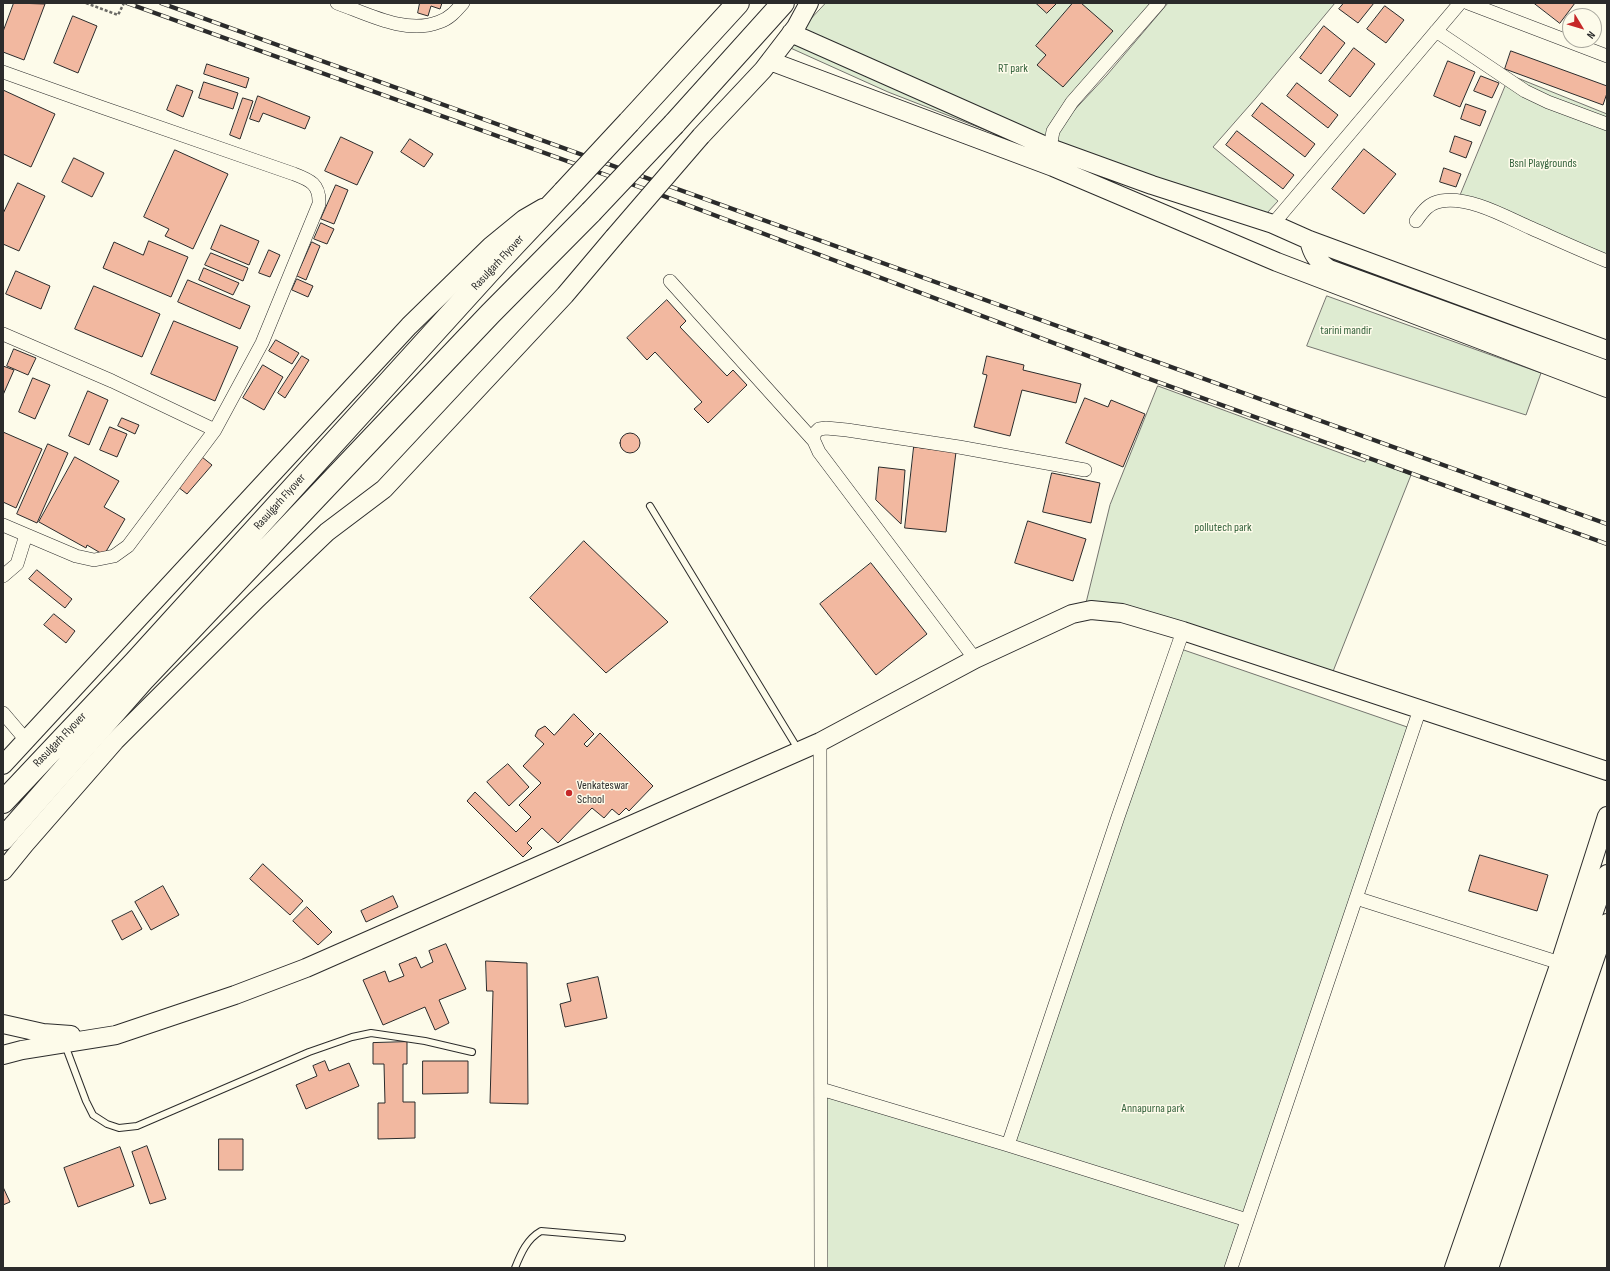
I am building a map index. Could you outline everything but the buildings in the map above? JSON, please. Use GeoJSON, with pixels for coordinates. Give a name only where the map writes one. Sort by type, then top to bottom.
{"type":"FeatureCollection","features":[{"type":"Feature","properties":{"kind":"highway","name":"Rasulgarh Flyover"},"geometry":{"type":"LineString","coordinates":[[3,802],[135,662],[498,262],[560,197],[738,3]]}},
{"type":"Feature","properties":{"kind":"highway","name":"Rasulgarh Flyover"},"geometry":{"type":"LineString","coordinates":[[3,839],[142,681],[490,314],[591,212],[674,124],[782,3]]}},
{"type":"Feature","properties":{"kind":"street"},"geometry":{"type":"LineString","coordinates":[[337,3],[380,19],[408,26],[439,22],[454,14],[463,3]]}},
{"type":"Feature","properties":{"kind":"street"},"geometry":{"type":"LineString","coordinates":[[3,871],[115,741],[327,532],[384,489],[565,295],[701,136],[770,60],[791,33],[809,3]]}},
{"type":"Feature","properties":{"kind":"street"},"geometry":{"type":"LineString","coordinates":[[1050,148],[1053,131],[1072,102],[1159,3]]}},
{"type":"Feature","properties":{"kind":"street"},"geometry":{"type":"LineString","coordinates":[[1273,224],[1460,3]]}},
{"type":"Feature","properties":{"kind":"street"},"geometry":{"type":"LineString","coordinates":[[1468,3],[1607,56]]}},
{"type":"Feature","properties":{"kind":"street"},"geometry":{"type":"LineString","coordinates":[[1436,31],[1525,91],[1548,102],[1607,124]]}},
{"type":"Feature","properties":{"kind":"street"},"geometry":{"type":"LineString","coordinates":[[791,33],[1050,148],[1152,185],[1273,224],[1309,240],[1607,350]]}},
{"type":"Feature","properties":{"kind":"street"},"geometry":{"type":"LineString","coordinates":[[770,60],[1053,167],[1297,269],[1607,388]]}},
{"type":"Feature","properties":{"kind":"street"},"geometry":{"type":"LineString","coordinates":[[3,72],[101,108],[307,179],[314,184],[320,195],[319,204],[262,343],[215,430],[128,546],[114,556],[94,560],[76,556],[3,525]]}},
{"type":"Feature","properties":{"kind":"street"},"geometry":{"type":"LineString","coordinates":[[3,765],[409,326],[491,246],[524,219],[560,197]]}},
{"type":"Feature","properties":{"kind":"street"},"geometry":{"type":"LineString","coordinates":[[1416,221],[1423,210],[1434,203],[1452,200],[1463,201],[1492,211],[1606,259]]}},
{"type":"Feature","properties":{"kind":"street"},"geometry":{"type":"LineString","coordinates":[[1309,240],[1314,256],[1329,269]]}},
{"type":"Feature","properties":{"kind":"street"},"geometry":{"type":"LineString","coordinates":[[1297,269],[1329,269],[1607,370]]}},
{"type":"Feature","properties":{"kind":"street"},"geometry":{"type":"LineString","coordinates":[[670,281],[814,441],[819,452],[974,659]]}},
{"type":"Feature","properties":{"kind":"street"},"geometry":{"type":"LineString","coordinates":[[3,334],[112,381],[215,430]]}},
{"type":"Feature","properties":{"kind":"street"},"geometry":{"type":"LineString","coordinates":[[814,441],[814,434],[819,429],[826,428],[959,447],[1085,470]]}},
{"type":"Feature","properties":{"kind":"street"},"geometry":{"type":"LineString","coordinates":[[3,576],[17,564],[26,535]]}},
{"type":"Feature","properties":{"kind":"street"},"geometry":{"type":"LineString","coordinates":[[3,1055],[116,1035],[235,995],[306,968],[820,742],[974,659],[1072,614],[1091,610],[1122,613],[1183,632],[1607,771]]}},
{"type":"Feature","properties":{"kind":"street"},"geometry":{"type":"LineString","coordinates":[[1008,1145],[1121,809],[1183,632]]}},
{"type":"Feature","properties":{"kind":"street"},"geometry":{"type":"LineString","coordinates":[[1230,1268],[1420,709]]}},
{"type":"Feature","properties":{"kind":"street"},"geometry":{"type":"LineString","coordinates":[[3,713],[26,740]]}},
{"type":"Feature","properties":{"kind":"street"},"geometry":{"type":"LineString","coordinates":[[820,742],[821,1268]]}},
{"type":"Feature","properties":{"kind":"street"},"geometry":{"type":"LineString","coordinates":[[1454,1268],[1560,963],[1607,816]]}},
{"type":"Feature","properties":{"kind":"street"},"geometry":{"type":"LineString","coordinates":[[1471,1268],[1607,874]]}},
{"type":"Feature","properties":{"kind":"street"},"geometry":{"type":"LineString","coordinates":[[1356,898],[1560,963]]}},
{"type":"Feature","properties":{"kind":"street"},"geometry":{"type":"LineString","coordinates":[[1489,1268],[1607,923]]}},
{"type":"Feature","properties":{"kind":"street"},"geometry":{"type":"LineString","coordinates":[[3,1024],[43,1033],[116,1035]]}},
{"type":"Feature","properties":{"kind":"street"},"geometry":{"type":"LineString","coordinates":[[821,1089],[1008,1145],[1247,1220]]}},
{"type":"Feature","properties":{"kind":"lane"},"geometry":{"type":"LineString","coordinates":[[650,506],[799,751]]}},
{"type":"Feature","properties":{"kind":"lane"},"geometry":{"type":"LineString","coordinates":[[64,1044],[93,1115],[106,1124],[119,1128],[137,1126],[309,1052],[352,1036],[371,1033],[425,1041],[472,1052]]}},
{"type":"Feature","properties":{"kind":"lane"},"geometry":{"type":"LineString","coordinates":[[515,1268],[521,1252],[533,1235],[541,1231],[622,1238]]}},
{"type":"Feature","properties":{"kind":"path"},"geometry":{"type":"LineString","coordinates":[[86,3],[118,15],[124,3]]}},
{"type":"Feature","properties":{"kind":"green space","name":"RT park"},"geometry":{"type":"Polygon","coordinates":[[[826,3],[1165,3],[1053,133],[1107,75],[1168,3],[1335,3],[1213,147],[1278,201],[1267,213],[1042,152],[888,92],[786,46],[826,3]]]}},
{"type":"Feature","properties":{"kind":"green space","name":"Bsnl Playgrounds"},"geometry":{"type":"Polygon","coordinates":[[[1510,75],[1607,114],[1607,262],[1458,201],[1510,75]]]}},
{"type":"Feature","properties":{"kind":"green space","name":"tarini mandir"},"geometry":{"type":"Polygon","coordinates":[[[1327,296],[1541,373],[1526,415],[1307,346],[1327,296]]]}},
{"type":"Feature","properties":{"kind":"green space","name":"pollutech park"},"geometry":{"type":"Polygon","coordinates":[[[1158,386],[1365,462],[1367,458],[1411,475],[1330,679],[1085,607],[1110,505],[1158,386]]]}},
{"type":"Feature","properties":{"kind":"green space","name":"Annapurna park"},"geometry":{"type":"Polygon","coordinates":[[[1178,648],[1413,729],[1230,1268],[822,1268],[821,1089],[1009,1146],[1178,648]]]}},
{"type":"Feature","properties":{"kind":"railway"},"geometry":{"type":"LineString","coordinates":[[127,3],[645,189],[1144,377],[1607,544]]}},
{"type":"Feature","properties":{"kind":"railway"},"geometry":{"type":"LineString","coordinates":[[161,3],[1607,524]]}},
{"type":"Feature","properties":{"kind":"place","name":"Venkateswar School"},"geometry":{"type":"Point","coordinates":[569,793]}}]}
